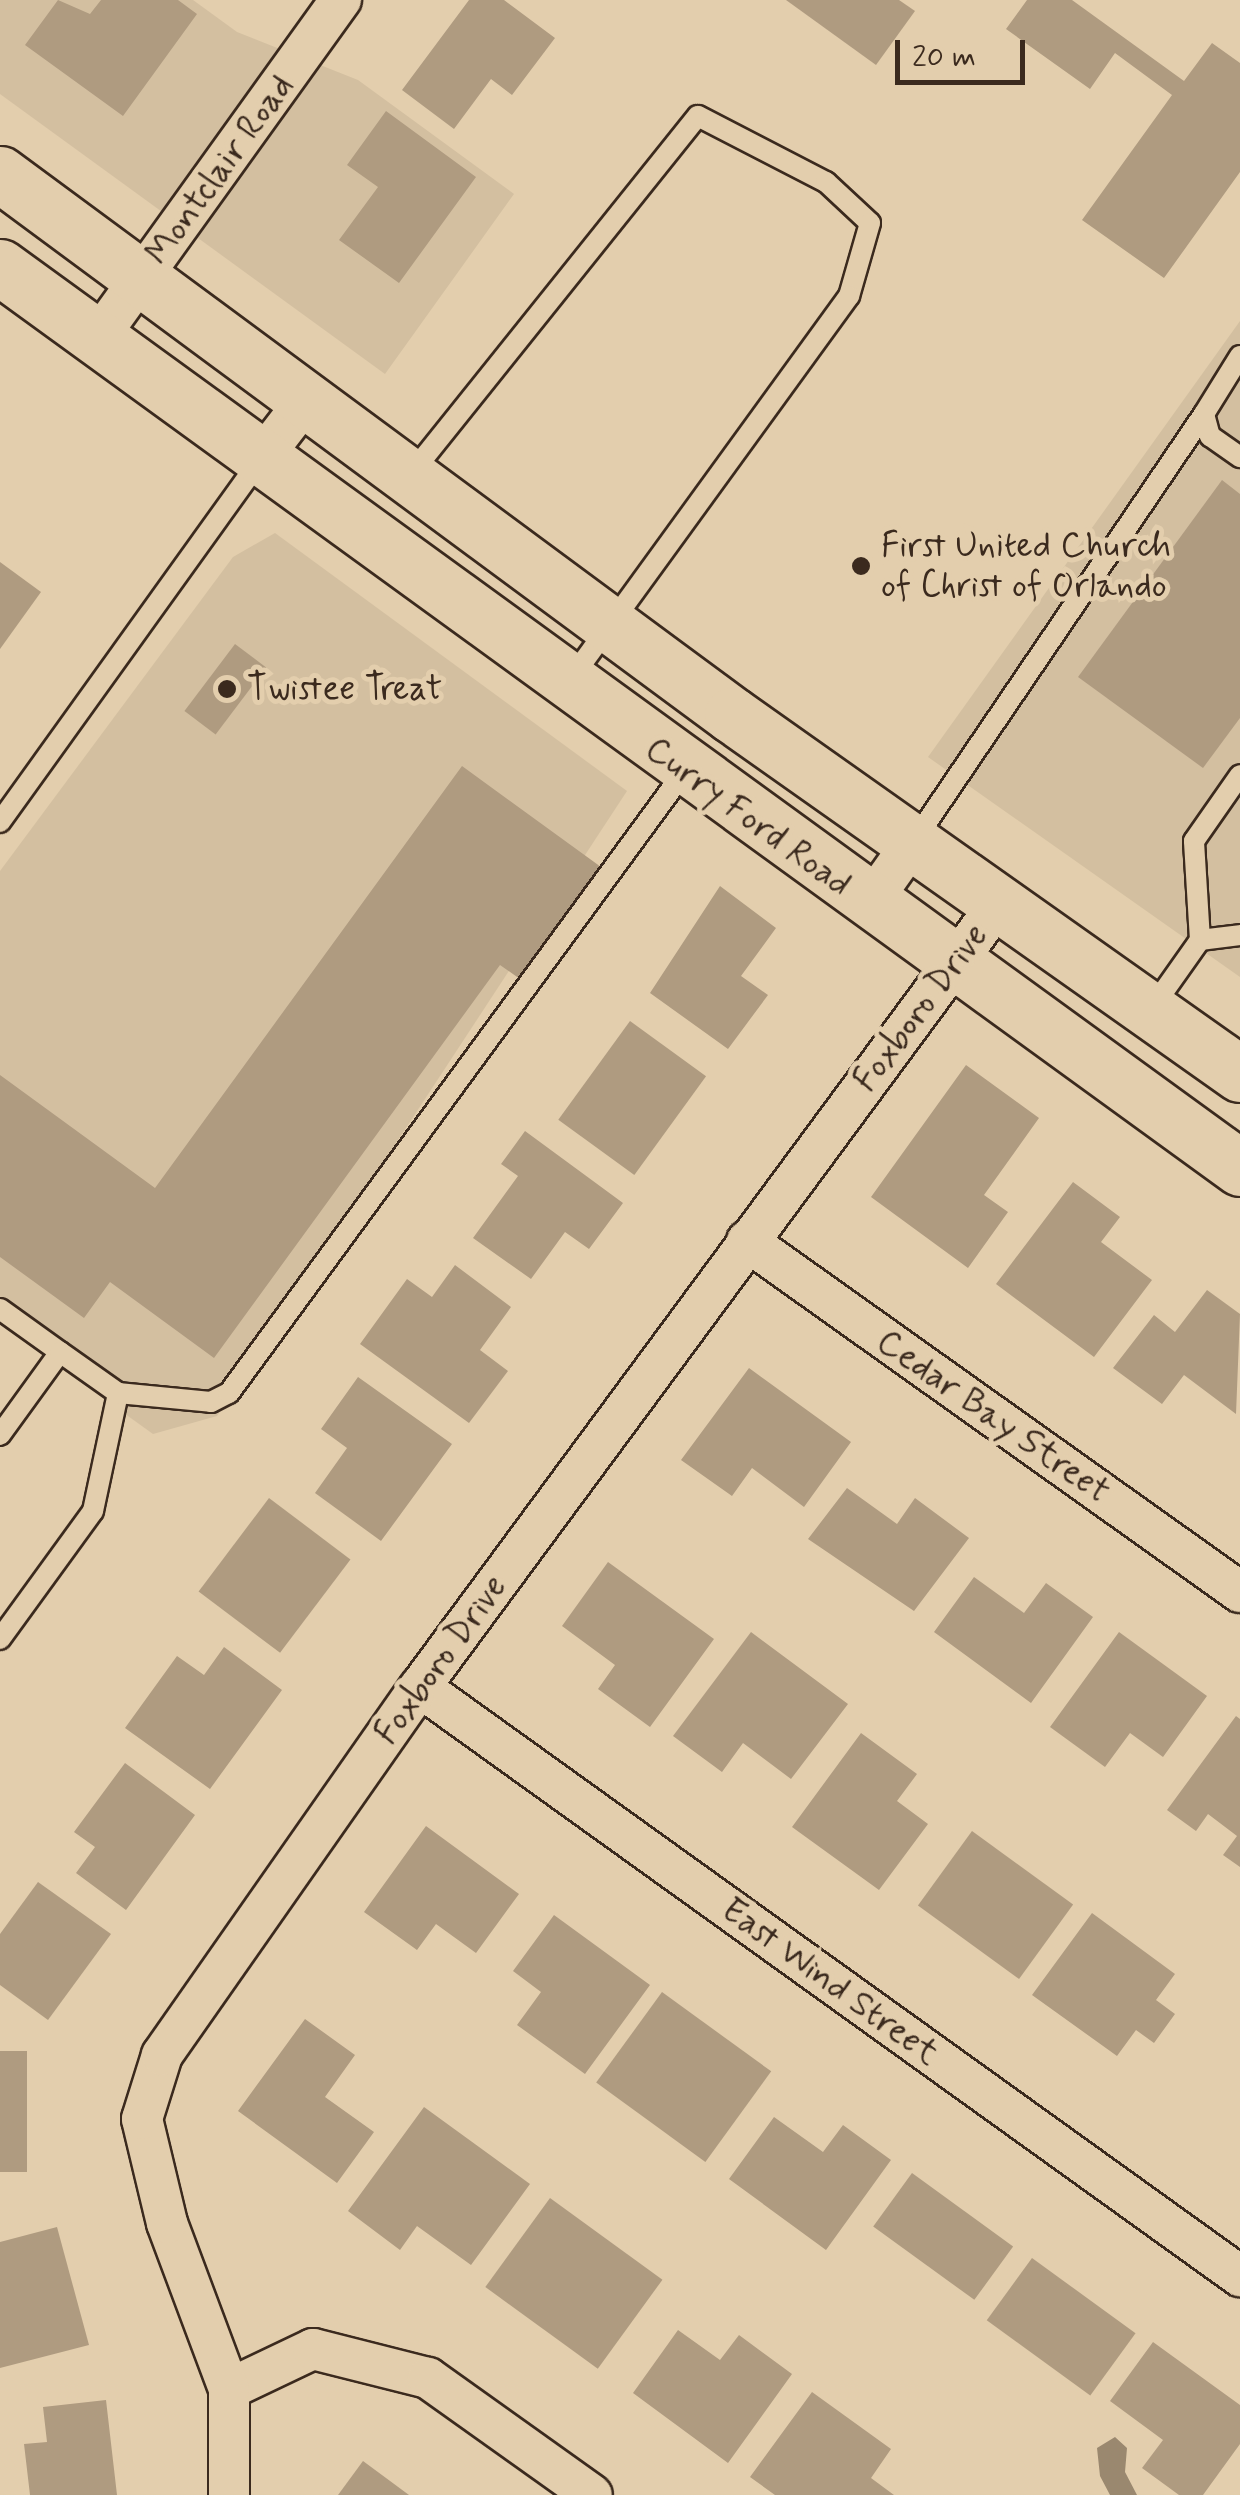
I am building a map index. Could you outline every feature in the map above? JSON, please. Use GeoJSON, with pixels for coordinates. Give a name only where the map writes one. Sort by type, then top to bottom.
{"type":"FeatureCollection","features":[{"type":"Feature","properties":{"kind":"main road","name":"Curry Ford Road"},"geometry":{"type":"LineString","coordinates":[[0,174],[609,624],[1240,1074]]}},
{"type":"Feature","properties":{"kind":"main road","name":"Curry Ford Road"},"geometry":{"type":"LineString","coordinates":[[0,267],[684,772],[1240,1168]]}},
{"type":"Feature","properties":{"kind":"street","name":"Montclair Road"},"geometry":{"type":"LineString","coordinates":[[98,340],[341,0]]}},
{"type":"Feature","properties":{"kind":"street"},"geometry":{"type":"LineString","coordinates":[[260,460],[306,399]]}},
{"type":"Feature","properties":{"kind":"street"},"geometry":{"type":"LineString","coordinates":[[869,904],[913,842]]}},
{"type":"Feature","properties":{"kind":"street","name":"Foxboro Drive"},"geometry":{"type":"LineString","coordinates":[[229,2495],[230,2389],[168,2222],[142,2119],[162,2055],[420,1687],[999,902]]}},
{"type":"Feature","properties":{"kind":"street","name":"Cedar Bay Street"},"geometry":{"type":"LineString","coordinates":[[747,1242],[1240,1592]]}},
{"type":"Feature","properties":{"kind":"street","name":"East Wind Street"},"geometry":{"type":"LineString","coordinates":[[420,1687],[1240,2276]]}},
{"type":"Feature","properties":{"kind":"street"},"geometry":{"type":"LineString","coordinates":[[230,2389],[313,2349],[428,2378],[592,2495]]}},
{"type":"Feature","properties":{"kind":"lane"},"geometry":{"type":"LineString","coordinates":[[410,476],[698,116],[826,182],[870,223],[850,296],[566,686]]}},
{"type":"Feature","properties":{"kind":"lane"},"geometry":{"type":"LineString","coordinates":[[913,842],[1240,356]]}},
{"type":"Feature","properties":{"kind":"lane"},"geometry":{"type":"LineString","coordinates":[[1204,414],[1210,436],[1240,458]]}},
{"type":"Feature","properties":{"kind":"lane"},"geometry":{"type":"LineString","coordinates":[[0,822],[260,460]]}},
{"type":"Feature","properties":{"kind":"lane"},"geometry":{"type":"LineString","coordinates":[[0,1308],[118,1393],[211,1402],[229,1393],[684,772]]}},
{"type":"Feature","properties":{"kind":"lane"},"geometry":{"type":"LineString","coordinates":[[1150,1010],[1200,940],[1194,840],[1240,776]]}},
{"type":"Feature","properties":{"kind":"lane"},"geometry":{"type":"LineString","coordinates":[[1200,940],[1240,934]]}},
{"type":"Feature","properties":{"kind":"lane"},"geometry":{"type":"LineString","coordinates":[[0,1435],[60,1352]]}},
{"type":"Feature","properties":{"kind":"lane"},"geometry":{"type":"LineString","coordinates":[[0,1639],[93,1512],[118,1393]]}},
{"type":"Feature","properties":{"kind":"shaded area"},"geometry":{"type":"Polygon","coordinates":[[[0,0],[193,0],[237,32],[358,80],[514,194],[385,374],[0,94],[0,0]]]}},
{"type":"Feature","properties":{"kind":"shaded area"},"geometry":{"type":"Polygon","coordinates":[[[1240,321],[1240,977],[928,757],[1240,321]]]}},
{"type":"Feature","properties":{"kind":"shaded area"},"geometry":{"type":"Polygon","coordinates":[[[275,533],[627,791],[217,1416],[153,1434],[0,1324],[0,871],[233,557],[275,533]]]}},
{"type":"Feature","properties":{"kind":"shaded area"},"geometry":{"type":"Polygon","coordinates":[[[1115,2437],[1127,2448],[1125,2472],[1137,2495],[1110,2495],[1100,2476],[1097,2448],[1115,2437]]]}},
{"type":"Feature","properties":{"kind":"building"},"geometry":{"type":"Polygon","coordinates":[[[58,0],[90,14],[101,0],[178,0],[197,14],[123,116],[25,45],[58,0]]]}},
{"type":"Feature","properties":{"kind":"building"},"geometry":{"type":"Polygon","coordinates":[[[469,0],[504,0],[555,38],[512,95],[491,79],[454,129],[402,90],[469,0]]]}},
{"type":"Feature","properties":{"kind":"building"},"geometry":{"type":"Polygon","coordinates":[[[786,0],[899,0],[915,11],[876,65],[786,0]]]}},
{"type":"Feature","properties":{"kind":"building"},"geometry":{"type":"Polygon","coordinates":[[[1027,0],[1072,0],[1184,81],[1212,43],[1240,63],[1240,172],[1164,278],[1082,220],[1172,95],[1115,53],[1090,89],[1006,29],[1027,0]]]}},
{"type":"Feature","properties":{"kind":"building"},"geometry":{"type":"Polygon","coordinates":[[[386,111],[476,177],[399,283],[339,240],[378,187],[347,165],[386,111]]]}},
{"type":"Feature","properties":{"kind":"building"},"geometry":{"type":"Polygon","coordinates":[[[1222,480],[1240,494],[1240,718],[1203,768],[1078,677],[1222,480]]]}},
{"type":"Feature","properties":{"kind":"building"},"geometry":{"type":"Polygon","coordinates":[[[0,562],[41,592],[0,649],[0,562]]]}},
{"type":"Feature","properties":{"kind":"building","name":"Twistee Treat"},"geometry":{"type":"Polygon","coordinates":[[[235,644],[266,667],[216,735],[184,711],[235,644]]]}},
{"type":"Feature","properties":{"kind":"building"},"geometry":{"type":"Polygon","coordinates":[[[462,766],[601,867],[520,979],[500,965],[214,1358],[110,1282],[84,1318],[0,1257],[0,1075],[155,1188],[462,766]]]}},
{"type":"Feature","properties":{"kind":"building"},"geometry":{"type":"Polygon","coordinates":[[[720,886],[776,928],[741,976],[768,995],[728,1049],[650,993],[720,886]]]}},
{"type":"Feature","properties":{"kind":"building"},"geometry":{"type":"Polygon","coordinates":[[[630,1021],[706,1076],[634,1175],[558,1120],[630,1021]]]}},
{"type":"Feature","properties":{"kind":"building"},"geometry":{"type":"Polygon","coordinates":[[[966,1065],[1039,1118],[984,1195],[1008,1212],[968,1268],[871,1197],[966,1065]]]}},
{"type":"Feature","properties":{"kind":"building"},"geometry":{"type":"Polygon","coordinates":[[[525,1131],[623,1203],[589,1249],[565,1232],[531,1279],[473,1238],[518,1176],[501,1164],[525,1131]]]}},
{"type":"Feature","properties":{"kind":"building"},"geometry":{"type":"Polygon","coordinates":[[[1073,1182],[1120,1217],[1101,1242],[1152,1280],[1094,1357],[996,1284],[1073,1182]]]}},
{"type":"Feature","properties":{"kind":"building"},"geometry":{"type":"Polygon","coordinates":[[[455,1265],[511,1307],[480,1350],[508,1371],[469,1423],[360,1344],[407,1279],[432,1297],[455,1265]]]}},
{"type":"Feature","properties":{"kind":"building"},"geometry":{"type":"Polygon","coordinates":[[[1207,1290],[1240,1314],[1236,1414],[1184,1375],[1162,1404],[1113,1368],[1154,1315],[1175,1332],[1207,1290]]]}},
{"type":"Feature","properties":{"kind":"building"},"geometry":{"type":"Polygon","coordinates":[[[749,1368],[851,1442],[804,1507],[752,1468],[732,1496],[681,1460],[749,1368]]]}},
{"type":"Feature","properties":{"kind":"building"},"geometry":{"type":"Polygon","coordinates":[[[358,1377],[452,1444],[381,1541],[315,1493],[347,1448],[321,1429],[358,1377]]]}},
{"type":"Feature","properties":{"kind":"building"},"geometry":{"type":"Polygon","coordinates":[[[847,1488],[897,1524],[915,1498],[969,1538],[914,1611],[808,1539],[847,1488]]]}},
{"type":"Feature","properties":{"kind":"building"},"geometry":{"type":"Polygon","coordinates":[[[269,1498],[350,1559],[280,1653],[199,1591],[269,1498]]]}},
{"type":"Feature","properties":{"kind":"building"},"geometry":{"type":"Polygon","coordinates":[[[608,1562],[714,1639],[650,1727],[598,1689],[615,1665],[562,1626],[608,1562]]]}},
{"type":"Feature","properties":{"kind":"building"},"geometry":{"type":"Polygon","coordinates":[[[974,1577],[1024,1613],[1046,1583],[1093,1617],[1031,1703],[934,1632],[974,1577]]]}},
{"type":"Feature","properties":{"kind":"building"},"geometry":{"type":"Polygon","coordinates":[[[751,1632],[848,1704],[791,1779],[743,1743],[722,1772],[673,1736],[751,1632]]]}},
{"type":"Feature","properties":{"kind":"building"},"geometry":{"type":"Polygon","coordinates":[[[1119,1632],[1207,1696],[1163,1757],[1130,1733],[1105,1767],[1050,1727],[1119,1632]]]}},
{"type":"Feature","properties":{"kind":"building"},"geometry":{"type":"Polygon","coordinates":[[[224,1647],[282,1690],[210,1789],[125,1728],[177,1656],[204,1675],[224,1647]]]}},
{"type":"Feature","properties":{"kind":"building"},"geometry":{"type":"Polygon","coordinates":[[[1236,1716],[1240,1719],[1240,1867],[1223,1855],[1237,1836],[1208,1814],[1196,1831],[1167,1810],[1236,1716]]]}},
{"type":"Feature","properties":{"kind":"building"},"geometry":{"type":"Polygon","coordinates":[[[861,1733],[917,1774],[897,1801],[928,1824],[879,1890],[792,1827],[861,1733]]]}},
{"type":"Feature","properties":{"kind":"building"},"geometry":{"type":"Polygon","coordinates":[[[125,1763],[195,1815],[126,1910],[76,1873],[95,1847],[74,1832],[125,1763]]]}},
{"type":"Feature","properties":{"kind":"building"},"geometry":{"type":"Polygon","coordinates":[[[426,1826],[519,1894],[476,1953],[436,1924],[417,1950],[364,1912],[426,1826]]]}},
{"type":"Feature","properties":{"kind":"building"},"geometry":{"type":"Polygon","coordinates":[[[972,1831],[1073,1904],[1019,1979],[918,1905],[972,1831]]]}},
{"type":"Feature","properties":{"kind":"building"},"geometry":{"type":"Polygon","coordinates":[[[38,1882],[111,1934],[48,2020],[0,1985],[0,1934],[38,1882]]]}},
{"type":"Feature","properties":{"kind":"building"},"geometry":{"type":"Polygon","coordinates":[[[1092,1913],[1175,1974],[1156,2000],[1175,2014],[1154,2043],[1136,2030],[1117,2056],[1032,1995],[1092,1913]]]}},
{"type":"Feature","properties":{"kind":"building"},"geometry":{"type":"Polygon","coordinates":[[[554,1915],[650,1985],[585,2074],[517,2025],[541,1992],[513,1971],[554,1915]]]}},
{"type":"Feature","properties":{"kind":"building"},"geometry":{"type":"Polygon","coordinates":[[[662,1992],[771,2071],[705,2162],[596,2083],[662,1992]]]}},
{"type":"Feature","properties":{"kind":"building"},"geometry":{"type":"Polygon","coordinates":[[[305,2019],[355,2055],[325,2097],[374,2132],[337,2183],[238,2111],[305,2019]]]}},
{"type":"Feature","properties":{"kind":"building"},"geometry":{"type":"Polygon","coordinates":[[[0,2051],[27,2051],[27,2172],[0,2172],[0,2051]]]}},
{"type":"Feature","properties":{"kind":"building"},"geometry":{"type":"Polygon","coordinates":[[[424,2107],[530,2184],[471,2265],[417,2226],[400,2250],[348,2211],[424,2107]]]}},
{"type":"Feature","properties":{"kind":"building"},"geometry":{"type":"Polygon","coordinates":[[[774,2117],[823,2152],[843,2125],[891,2160],[826,2250],[729,2179],[774,2117]]]}},
{"type":"Feature","properties":{"kind":"building"},"geometry":{"type":"Polygon","coordinates":[[[912,2173],[1013,2246],[974,2300],[873,2226],[912,2173]]]}},
{"type":"Feature","properties":{"kind":"building"},"geometry":{"type":"Polygon","coordinates":[[[550,2198],[662,2280],[598,2369],[485,2287],[550,2198]]]}},
{"type":"Feature","properties":{"kind":"building"},"geometry":{"type":"Polygon","coordinates":[[[57,2227],[89,2345],[0,2368],[0,2242],[57,2227]]]}},
{"type":"Feature","properties":{"kind":"building"},"geometry":{"type":"Polygon","coordinates":[[[1032,2258],[1136,2333],[1090,2396],[987,2320],[1032,2258]]]}},
{"type":"Feature","properties":{"kind":"building"},"geometry":{"type":"Polygon","coordinates":[[[678,2330],[720,2360],[739,2335],[792,2374],[728,2463],[633,2393],[678,2330]]]}},
{"type":"Feature","properties":{"kind":"building"},"geometry":{"type":"Polygon","coordinates":[[[1153,2342],[1240,2405],[1240,2444],[1203,2495],[1179,2495],[1142,2468],[1163,2440],[1110,2401],[1153,2342]]]}},
{"type":"Feature","properties":{"kind":"building"},"geometry":{"type":"Polygon","coordinates":[[[812,2392],[891,2449],[871,2478],[894,2495],[775,2495],[750,2477],[812,2392]]]}},
{"type":"Feature","properties":{"kind":"building"},"geometry":{"type":"Polygon","coordinates":[[[106,2400],[117,2495],[30,2495],[24,2444],[47,2442],[43,2407],[106,2400]]]}},
{"type":"Feature","properties":{"kind":"building"},"geometry":{"type":"Polygon","coordinates":[[[363,2461],[409,2495],[338,2495],[363,2461]]]}},
{"type":"Feature","properties":{"kind":"place","name":"First United Church of Christ of Orlando"},"geometry":{"type":"Point","coordinates":[861,566]}},
{"type":"Feature","properties":{"kind":"place","name":"Twistee Treat"},"geometry":{"type":"Point","coordinates":[227,689]}}]}
